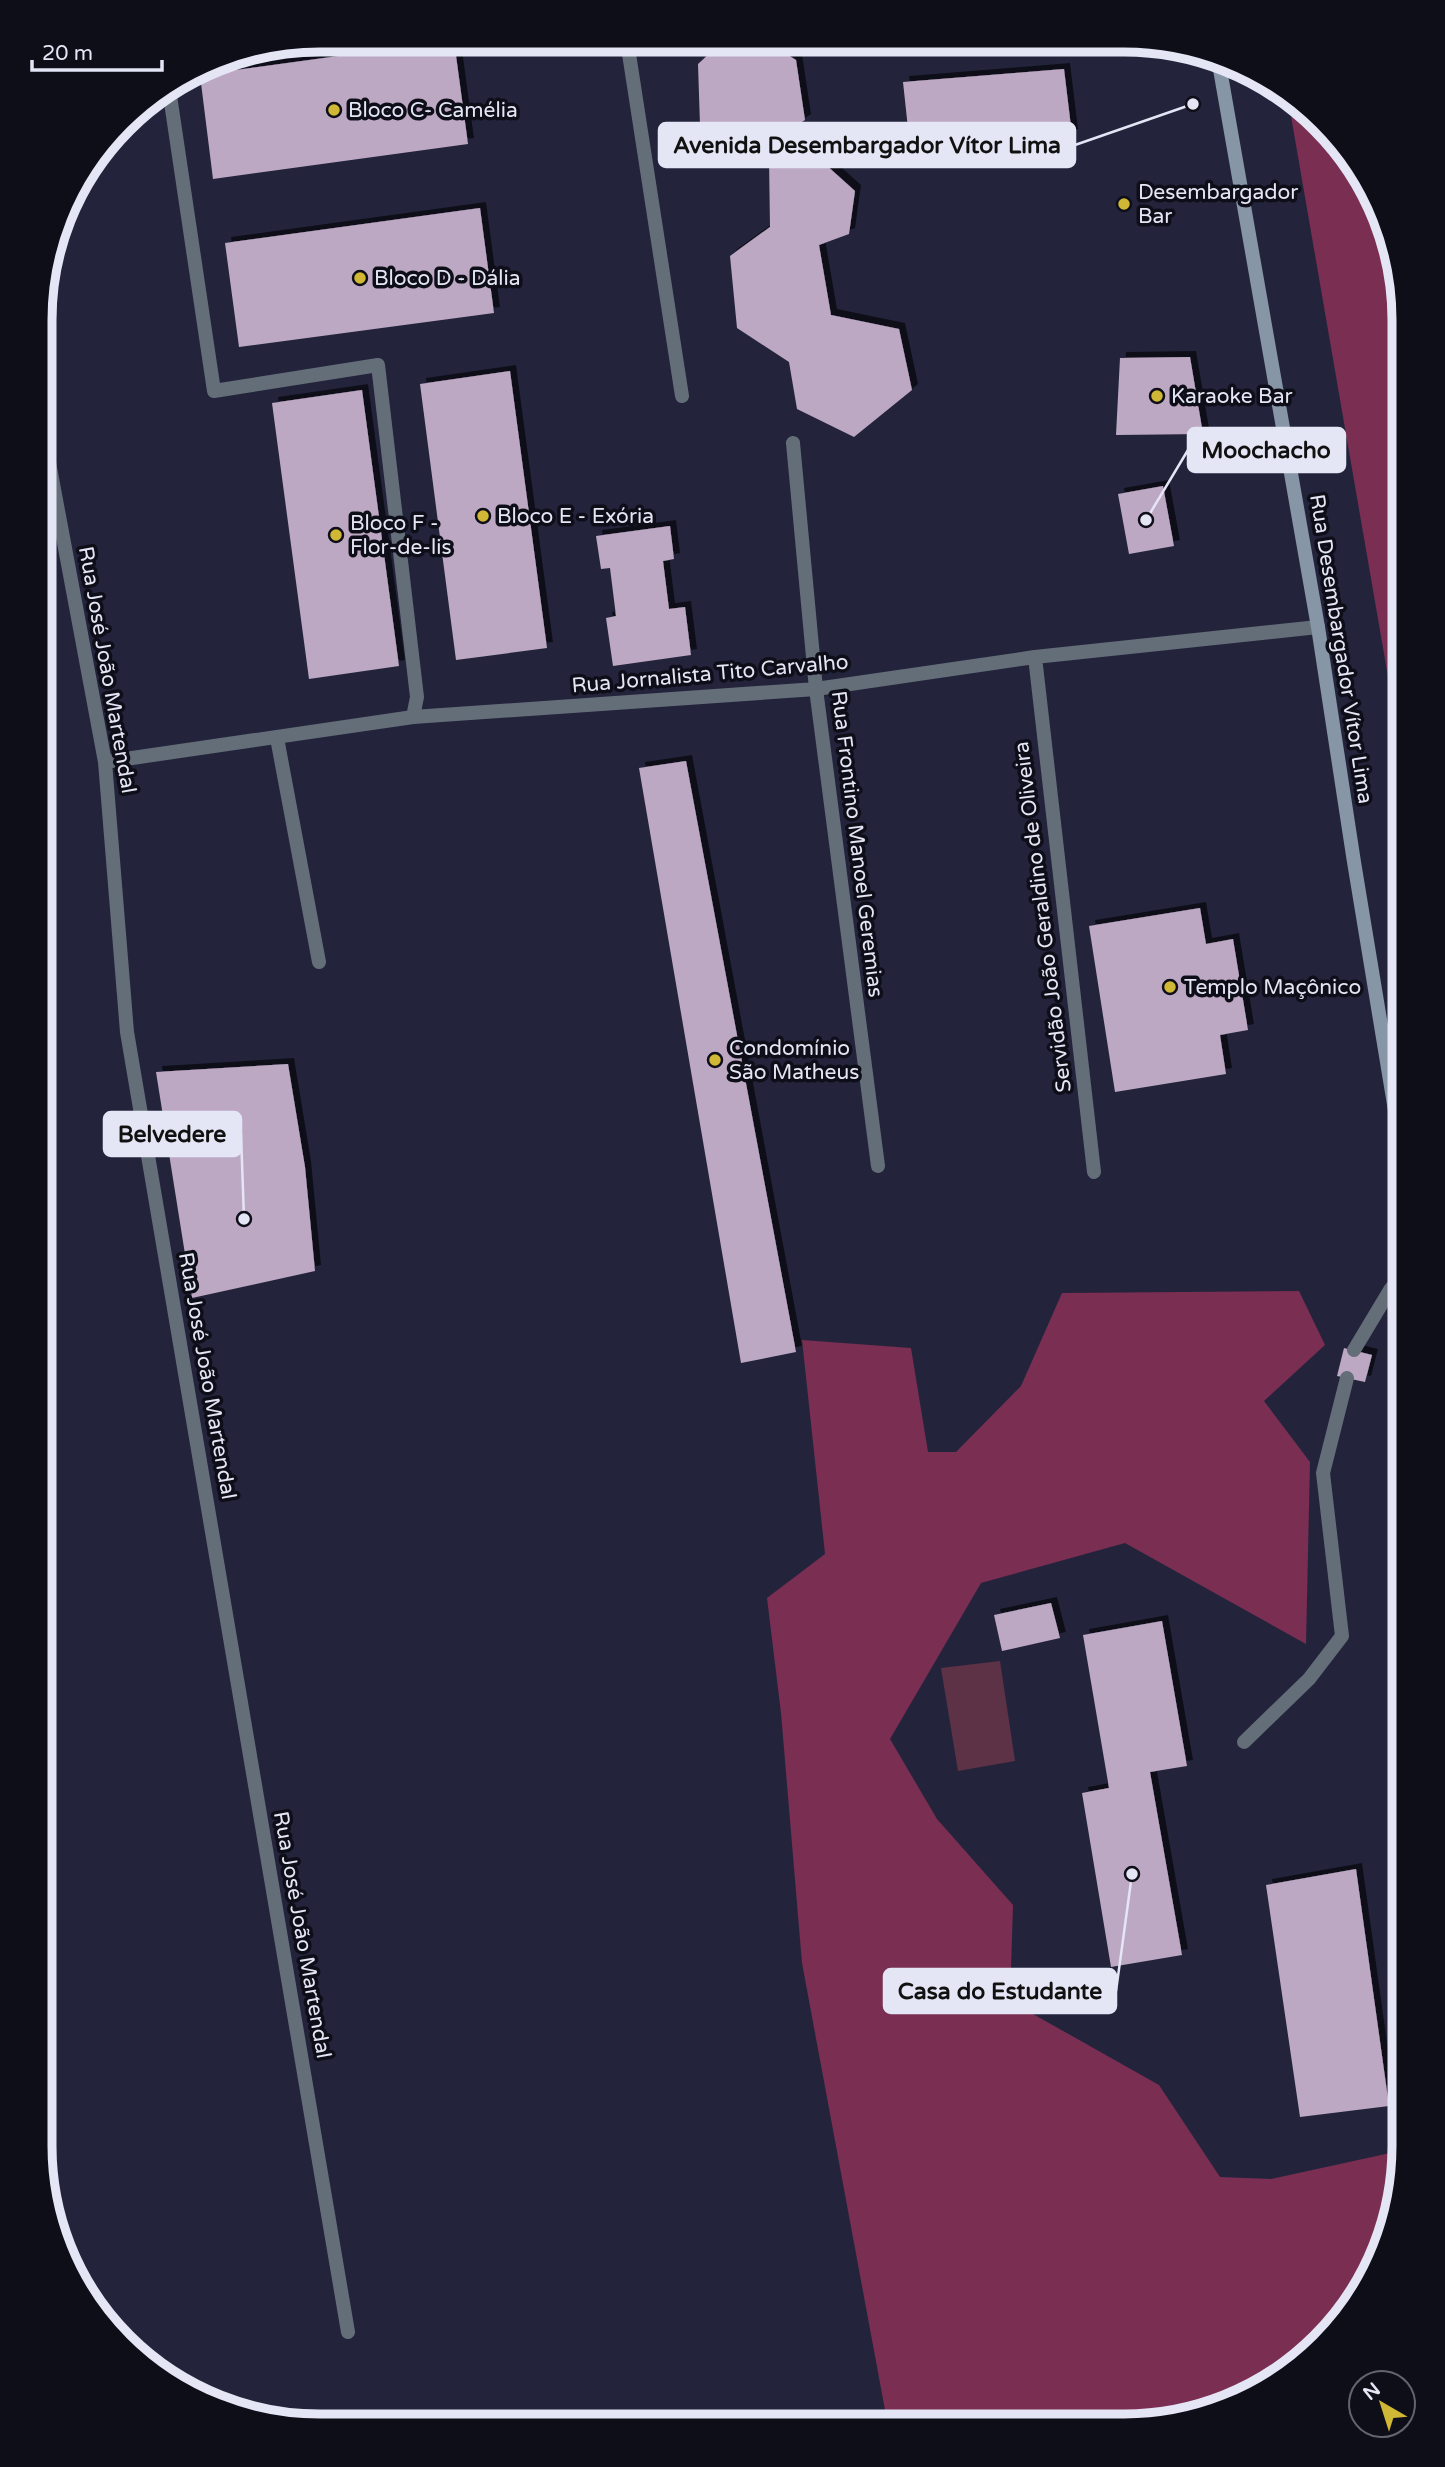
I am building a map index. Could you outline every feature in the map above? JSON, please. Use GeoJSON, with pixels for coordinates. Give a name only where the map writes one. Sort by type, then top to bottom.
{"type":"FeatureCollection","features":[{"type":"Feature","properties":{"kind":"main road","name":"Rua Desembargador Vítor Lima"},"geometry":{"type":"LineString","coordinates":[[1220,70],[1318,627],[1392,1092]]}},
{"type":"Feature","properties":{"kind":"street"},"geometry":{"type":"LineString","coordinates":[[629,52],[682,396]]}},
{"type":"Feature","properties":{"kind":"street"},"geometry":{"type":"LineString","coordinates":[[170,99],[214,391],[378,365],[417,697],[413,717]]}},
{"type":"Feature","properties":{"kind":"street","name":"Rua Frontino Manoel Geremias"},"geometry":{"type":"LineString","coordinates":[[793,443],[816,689],[878,1167]]}},
{"type":"Feature","properties":{"kind":"street","name":"Rua José João Martendal"},"geometry":{"type":"LineString","coordinates":[[52,478],[105,762],[127,1032],[348,2332]]}},
{"type":"Feature","properties":{"kind":"street","name":"Rua Jornalista Tito Carvalho"},"geometry":{"type":"LineString","coordinates":[[105,762],[413,717],[816,689],[1035,657],[1318,627]]}},
{"type":"Feature","properties":{"kind":"street","name":"Servidão João Geraldino de Oliveira"},"geometry":{"type":"LineString","coordinates":[[1035,657],[1094,1172]]}},
{"type":"Feature","properties":{"kind":"street"},"geometry":{"type":"LineString","coordinates":[[277,738],[319,962]]}},
{"type":"Feature","properties":{"kind":"street"},"geometry":{"type":"LineString","coordinates":[[1354,1350],[1392,1287]]}},
{"type":"Feature","properties":{"kind":"street"},"geometry":{"type":"LineString","coordinates":[[1244,1742],[1309,1679],[1342,1636],[1323,1473],[1347,1378]]}},
{"type":"Feature","properties":{"kind":"shaded area"},"geometry":{"type":"Polygon","coordinates":[[[1290,110],[1326,144],[1357,187],[1378,234],[1387,268],[1392,303],[1392,700],[1290,110]]]}},
{"type":"Feature","properties":{"kind":"shaded area"},"geometry":{"type":"Polygon","coordinates":[[[1299,1291],[1325,1345],[1264,1401],[1310,1462],[1306,1644],[1125,1543],[981,1583],[890,1739],[937,1819],[1013,1905],[1010,2001],[1159,2085],[1220,2177],[1271,2179],[1392,2153],[1390,2181],[1383,2216],[1372,2249],[1357,2281],[1337,2310],[1314,2336],[1288,2359],[1243,2387],[1194,2405],[1142,2414],[886,2414],[802,1963],[781,1713],[767,1598],[825,1554],[802,1340],[911,1348],[928,1452],[956,1452],[1021,1386],[1062,1293],[1299,1291]]]}},
{"type":"Feature","properties":{"kind":"shaded area"},"geometry":{"type":"Polygon","coordinates":[[[1000,1661],[1015,1761],[958,1771],[941,1668],[1000,1661]]]}},
{"type":"Feature","properties":{"kind":"building","name":"Bloco C- Camélia"},"geometry":{"type":"Polygon","coordinates":[[[368,52],[455,52],[468,144],[213,179],[201,81],[220,72],[368,52]]]}},
{"type":"Feature","properties":{"kind":"building"},"geometry":{"type":"Polygon","coordinates":[[[711,52],[795,52],[788,55],[796,60],[805,120],[754,153],[700,125],[698,64],[711,52]]]}},
{"type":"Feature","properties":{"kind":"building"},"geometry":{"type":"Polygon","coordinates":[[[1064,69],[1072,135],[910,147],[903,82],[1064,69]]]}},
{"type":"Feature","properties":{"kind":"building"},"geometry":{"type":"Polygon","coordinates":[[[813,127],[825,164],[855,191],[849,234],[819,245],[831,315],[899,329],[912,390],[854,437],[797,409],[789,362],[737,328],[730,256],[770,227],[769,158],[813,127]]]}},
{"type":"Feature","properties":{"kind":"building","name":"Bloco D - Dália"},"geometry":{"type":"Polygon","coordinates":[[[480,208],[494,313],[239,347],[225,243],[480,208]]]}},
{"type":"Feature","properties":{"kind":"building","name":"Karaoke Bar"},"geometry":{"type":"Polygon","coordinates":[[[1190,357],[1203,434],[1116,435],[1120,358],[1190,357]]]}},
{"type":"Feature","properties":{"kind":"building","name":"Bloco E - Exória"},"geometry":{"type":"Polygon","coordinates":[[[510,371],[547,648],[456,660],[420,384],[510,371]]]}},
{"type":"Feature","properties":{"kind":"building","name":"Bloco F - Flor-de-lis"},"geometry":{"type":"Polygon","coordinates":[[[362,390],[399,666],[309,679],[272,403],[362,390]]]}},
{"type":"Feature","properties":{"kind":"building"},"geometry":{"type":"Polygon","coordinates":[[[1163,486],[1174,546],[1129,554],[1118,494],[1163,486]]]}},
{"type":"Feature","properties":{"kind":"building"},"geometry":{"type":"Polygon","coordinates":[[[670,526],[674,559],[663,561],[669,609],[685,607],[691,655],[613,666],[606,618],[616,616],[610,568],[601,569],[596,536],[670,526]]]}},
{"type":"Feature","properties":{"kind":"building","name":"Condomínio São Matheus"},"geometry":{"type":"Polygon","coordinates":[[[686,761],[796,1352],[741,1363],[639,768],[686,761]]]}},
{"type":"Feature","properties":{"kind":"building","name":"Templo Maçônico"},"geometry":{"type":"Polygon","coordinates":[[[1200,908],[1206,944],[1233,939],[1248,1030],[1220,1035],[1226,1074],[1115,1092],[1089,926],[1200,908]]]}},
{"type":"Feature","properties":{"kind":"building"},"geometry":{"type":"Polygon","coordinates":[[[288,1064],[305,1167],[315,1271],[192,1298],[156,1072],[288,1064]]]}},
{"type":"Feature","properties":{"kind":"building"},"geometry":{"type":"Polygon","coordinates":[[[1344,1348],[1372,1355],[1365,1382],[1337,1376],[1344,1348]]]}},
{"type":"Feature","properties":{"kind":"building"},"geometry":{"type":"Polygon","coordinates":[[[1051,1603],[1060,1638],[1002,1651],[994,1615],[1051,1603]]]}},
{"type":"Feature","properties":{"kind":"building"},"geometry":{"type":"Polygon","coordinates":[[[1162,1621],[1187,1766],[1150,1772],[1182,1955],[1111,1967],[1082,1793],[1109,1788],[1083,1635],[1162,1621]]]}},
{"type":"Feature","properties":{"kind":"building"},"geometry":{"type":"Polygon","coordinates":[[[1356,1869],[1389,2106],[1300,2117],[1266,1885],[1356,1869]]]}},
{"type":"Feature","properties":{"kind":"place","name":"Avenida Desembargador Vítor Lima"},"geometry":{"type":"Point","coordinates":[1193,104]}},
{"type":"Feature","properties":{"kind":"place","name":"Bloco C- Camélia"},"geometry":{"type":"Point","coordinates":[334,110]}},
{"type":"Feature","properties":{"kind":"place","name":"Desembargador Bar"},"geometry":{"type":"Point","coordinates":[1124,204]}},
{"type":"Feature","properties":{"kind":"place","name":"Bloco D - Dália"},"geometry":{"type":"Point","coordinates":[360,278]}},
{"type":"Feature","properties":{"kind":"place","name":"Karaoke Bar"},"geometry":{"type":"Point","coordinates":[1157,396]}},
{"type":"Feature","properties":{"kind":"place","name":"Bloco E - Exória"},"geometry":{"type":"Point","coordinates":[483,516]}},
{"type":"Feature","properties":{"kind":"place","name":"Moochacho"},"geometry":{"type":"Point","coordinates":[1146,520]}},
{"type":"Feature","properties":{"kind":"place","name":"Bloco F - Flor-de-lis"},"geometry":{"type":"Point","coordinates":[336,535]}},
{"type":"Feature","properties":{"kind":"place","name":"Templo Maçônico"},"geometry":{"type":"Point","coordinates":[1170,987]}},
{"type":"Feature","properties":{"kind":"place","name":"Condomínio São Matheus"},"geometry":{"type":"Point","coordinates":[715,1060]}},
{"type":"Feature","properties":{"kind":"place","name":"Belvedere"},"geometry":{"type":"Point","coordinates":[244,1219]}},
{"type":"Feature","properties":{"kind":"place","name":"Casa do Estudante"},"geometry":{"type":"Point","coordinates":[1132,1874]}}]}
